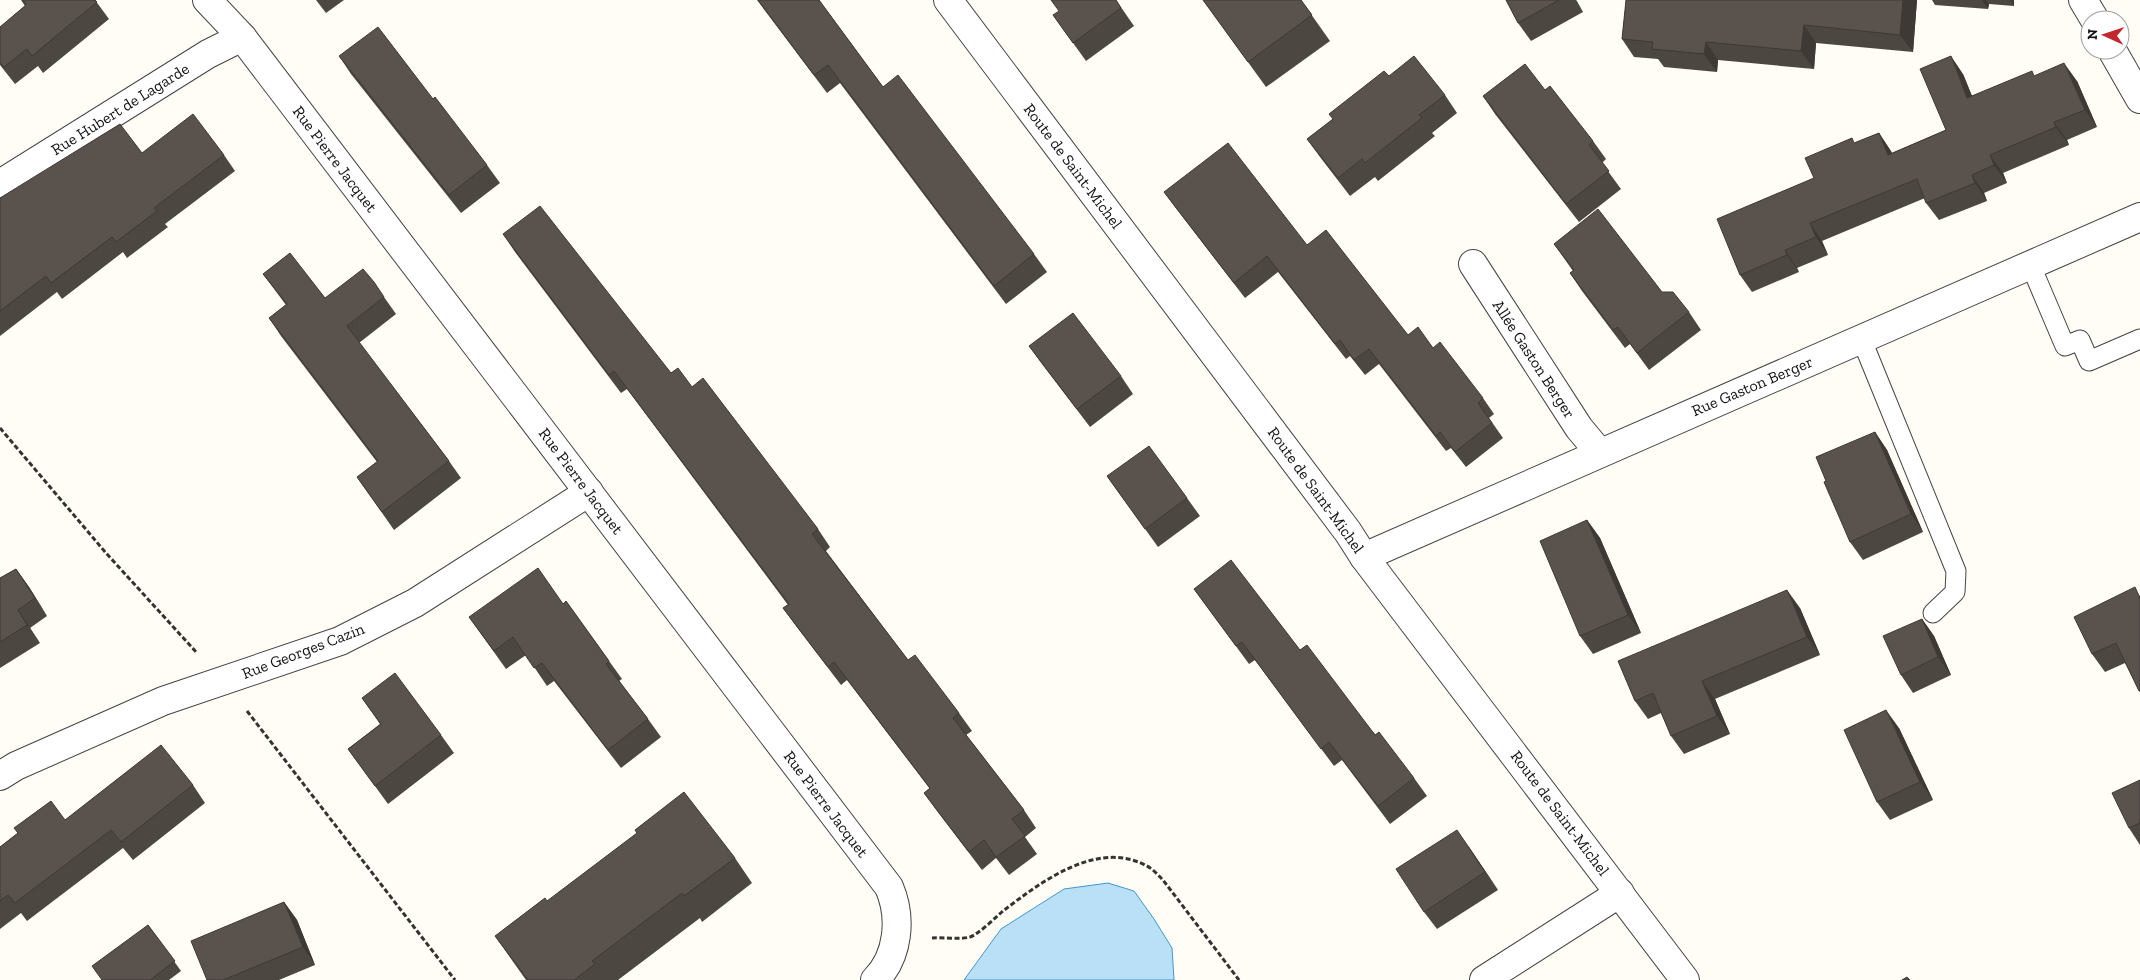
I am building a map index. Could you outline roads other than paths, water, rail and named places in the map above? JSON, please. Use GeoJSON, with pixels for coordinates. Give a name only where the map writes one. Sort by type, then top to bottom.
{"type":"FeatureCollection","features":[{"type":"Feature","properties":{"kind":"street","name":"Rue Pierre Jacquet"},"geometry":{"type":"LineString","coordinates":[[207,0],[242,38],[888,887],[894,899],[896,938],[886,966],[875,980]]}},
{"type":"Feature","properties":{"kind":"street","name":"Route de Saint-Michel"},"geometry":{"type":"LineString","coordinates":[[948,0],[1348,532],[1364,556],[1685,980]]}},
{"type":"Feature","properties":{"kind":"street","name":"Rue Hubert de Lagarde"},"geometry":{"type":"LineString","coordinates":[[0,184],[208,54],[242,38]]}},
{"type":"Feature","properties":{"kind":"street"},"geometry":{"type":"LineString","coordinates":[[2118,60],[2140,99]]}},
{"type":"Feature","properties":{"kind":"street","name":"Rue Gaston Berger"},"geometry":{"type":"LineString","coordinates":[[1364,556],[2140,217]]}},
{"type":"Feature","properties":{"kind":"street","name":"Allée Gaston Berger"},"geometry":{"type":"LineString","coordinates":[[1473,264],[1579,428],[1599,452]]}},
{"type":"Feature","properties":{"kind":"street","name":"Rue Georges Cazin"},"geometry":{"type":"LineString","coordinates":[[0,776],[16,766],[163,701],[340,640],[416,603],[589,492]]}},
{"type":"Feature","properties":{"kind":"street"},"geometry":{"type":"LineString","coordinates":[[1484,980],[1620,893]]}},
{"type":"Feature","properties":{"kind":"lane"},"geometry":{"type":"LineString","coordinates":[[2031,266],[2065,346],[2080,340],[2089,361],[2140,339]]}},
{"type":"Feature","properties":{"kind":"lane"},"geometry":{"type":"LineString","coordinates":[[1861,338],[1956,571],[1955,592],[1933,612]]}},
{"type":"Feature","properties":{"kind":"water"},"geometry":{"type":"Polygon","coordinates":[[[1108,883],[1134,891],[1154,919],[1172,948],[1174,980],[964,980],[1001,929],[1064,889],[1108,883]]]}}]}
